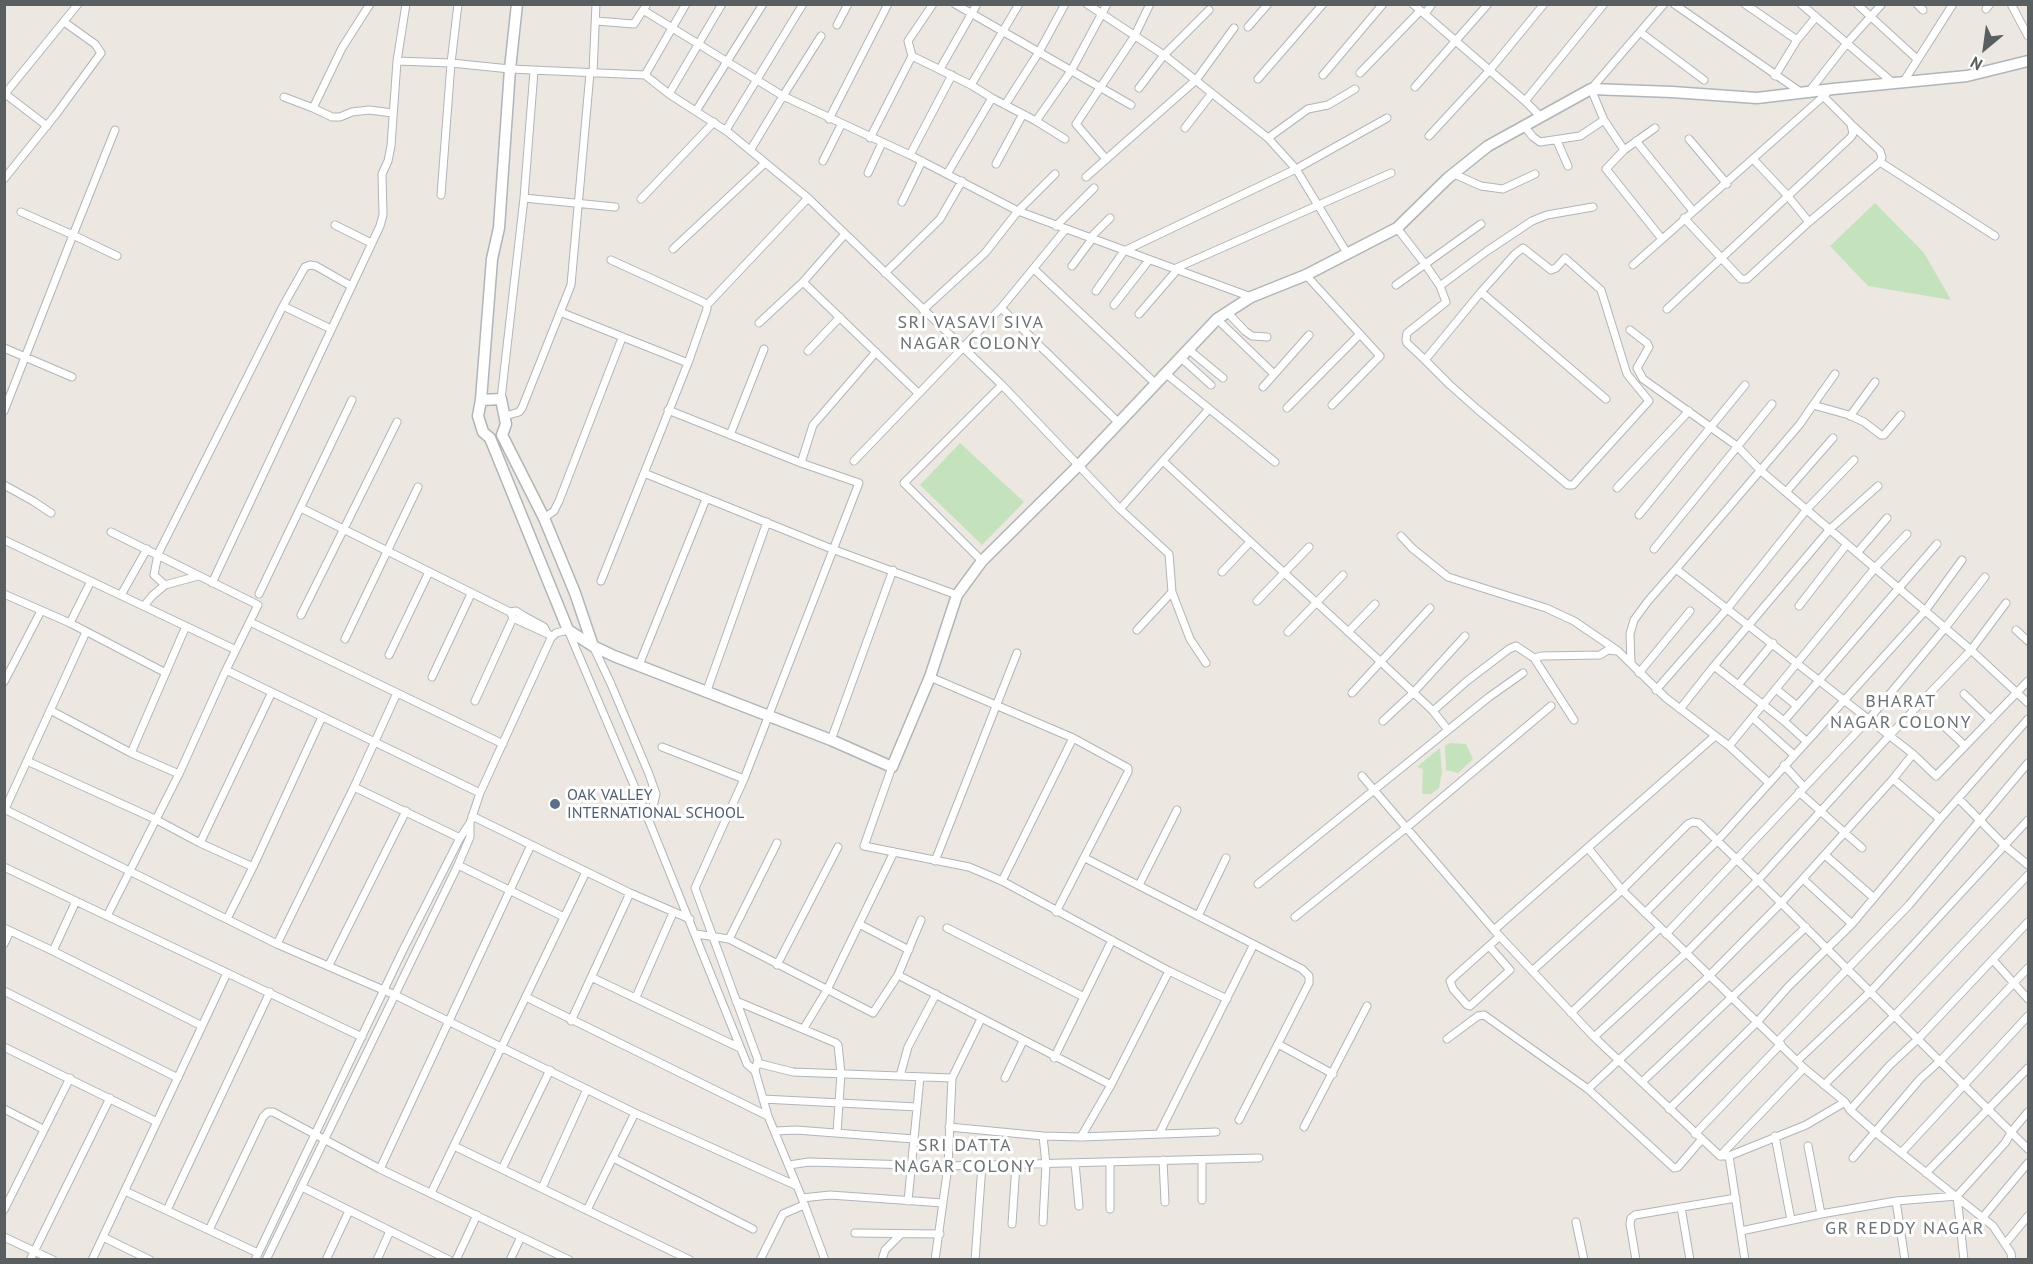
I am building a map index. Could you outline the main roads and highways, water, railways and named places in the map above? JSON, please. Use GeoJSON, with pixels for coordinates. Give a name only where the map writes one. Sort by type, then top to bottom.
{"type":"FeatureCollection","features":[{"type":"Feature","properties":{"kind":"place","name":"OAK VALLEY INTERNATIONAL SCHOOL"},"geometry":{"type":"Point","coordinates":[555,804]}},
{"type":"Feature","properties":{"kind":"district","name":"SRI VASAVI SIVA NAGAR COLONY"},"geometry":{"type":"Point","coordinates":[971,333]}},
{"type":"Feature","properties":{"kind":"district","name":"BHARAT NAGAR COLONY"},"geometry":{"type":"Point","coordinates":[1901,712]}},
{"type":"Feature","properties":{"kind":"district","name":"SRI DATTA NAGAR COLONY"},"geometry":{"type":"Point","coordinates":[965,1156]}},
{"type":"Feature","properties":{"kind":"district","name":"GR REDDY NAGAR"},"geometry":{"type":"Point","coordinates":[1905,1229]}}]}
